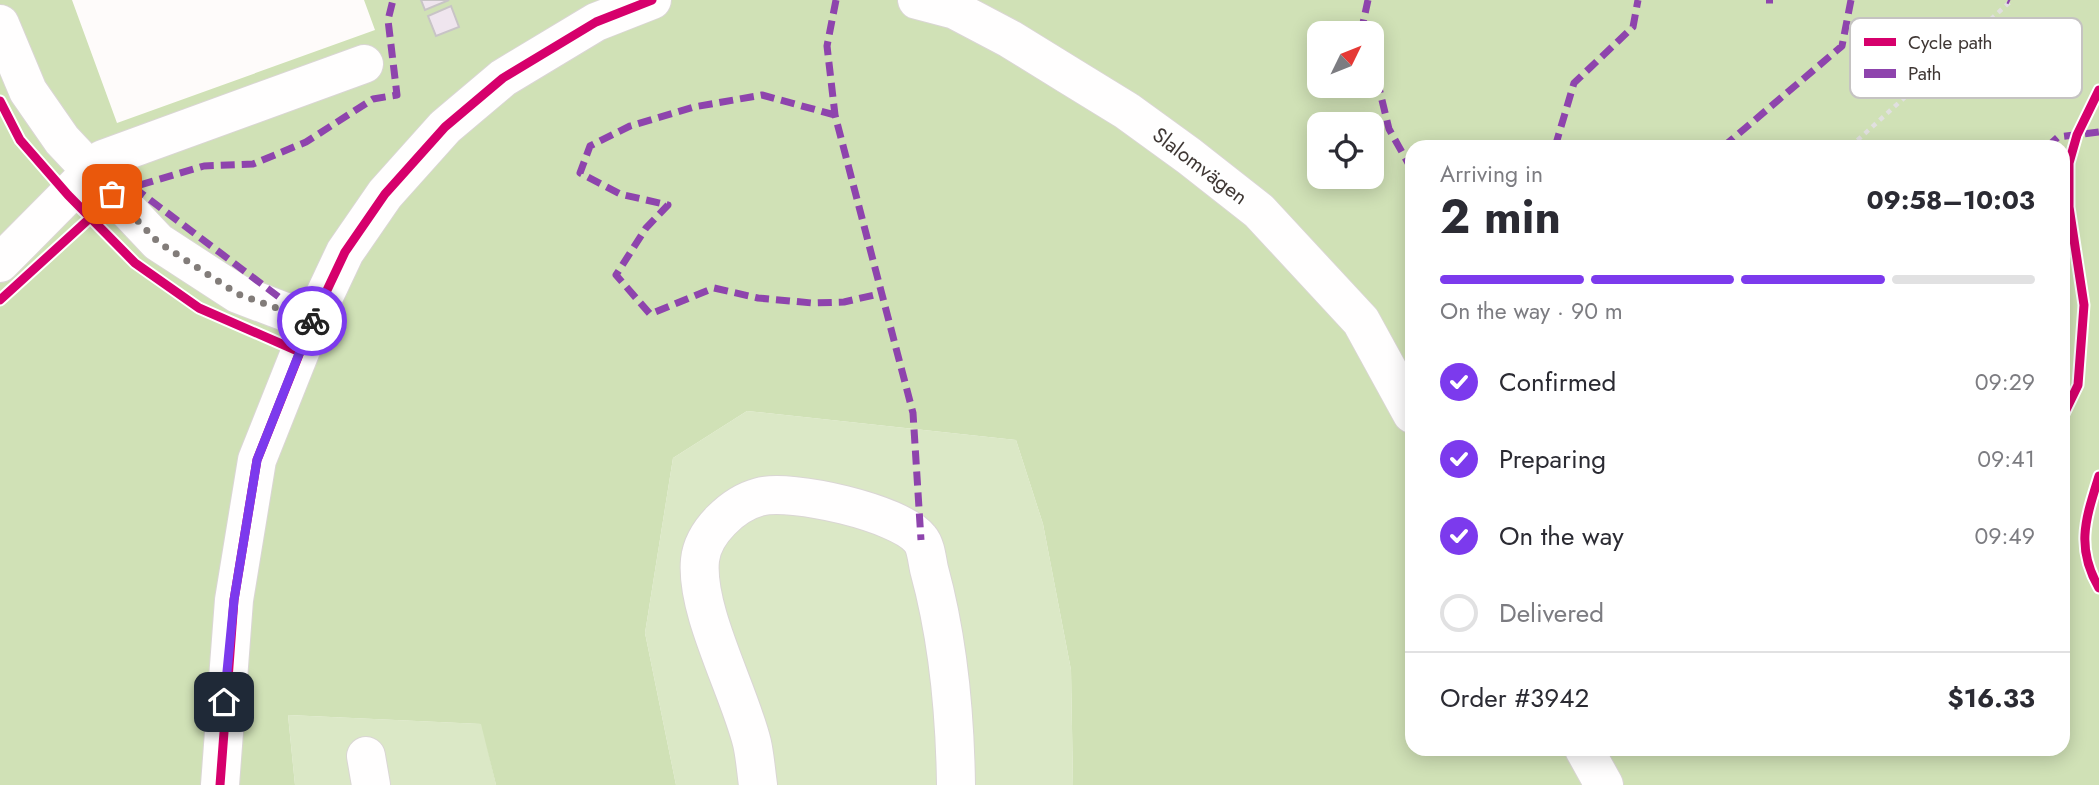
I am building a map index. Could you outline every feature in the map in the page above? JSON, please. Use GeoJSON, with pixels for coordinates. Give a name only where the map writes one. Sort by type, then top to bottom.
{"type":"FeatureCollection","features":[{"type":"Feature","properties":{"kind":"street"},"geometry":{"type":"LineString","coordinates":[[220,785],[234,600],[257,460],[312,321],[352,243],[385,194],[445,127],[503,78],[596,22],[652,0]]}},
{"type":"Feature","properties":{"kind":"street","name":"Slalomvägen"},"geometry":{"type":"LineString","coordinates":[[917,0],[955,10],[1010,39],[1189,156],[1259,211],[1361,321],[1405,401]]}},
{"type":"Feature","properties":{"kind":"street"},"geometry":{"type":"LineString","coordinates":[[0,24],[29,91],[62,141],[158,242],[238,294],[312,321]]}},
{"type":"Feature","properties":{"kind":"street"},"geometry":{"type":"LineString","coordinates":[[0,263],[103,159],[364,64]]}},
{"type":"Feature","properties":{"kind":"street"},"geometry":{"type":"LineString","coordinates":[[758,785],[752,743],[700,586],[701,556],[710,533],[731,511],[760,497],[799,496],[876,513],[902,524],[921,540],[937,597],[955,728],[956,785]]}},
{"type":"Feature","properties":{"kind":"street"},"geometry":{"type":"LineString","coordinates":[[1588,756],[1604,785]]}},
{"type":"Feature","properties":{"kind":"path"},"geometry":{"type":"LineString","coordinates":[[1992,18],[2012,0]]}},
{"type":"Feature","properties":{"kind":"path"},"geometry":{"type":"LineString","coordinates":[[1858,140],[1904,98]]}},
{"type":"Feature","properties":{"kind":"green space"},"geometry":{"type":"Polygon","coordinates":[[[0,0],[72,0],[117,123],[375,30],[364,0],[2099,0],[2099,785],[1073,785],[1071,670],[1043,524],[1016,440],[747,411],[673,458],[645,633],[676,785],[496,785],[481,724],[288,715],[295,785],[0,785],[0,0]]]}},
{"type":"Feature","properties":{"kind":"green space"},"geometry":{"type":"Polygon","coordinates":[[[747,411],[1016,440],[1043,524],[1071,670],[1073,785],[676,785],[645,633],[673,458],[747,411]]]}},
{"type":"Feature","properties":{"kind":"green space"},"geometry":{"type":"Polygon","coordinates":[[[288,715],[482,724],[496,785],[295,785],[288,715]]]}},
{"type":"Feature","properties":{"kind":"building"},"geometry":{"type":"Polygon","coordinates":[[[421,0],[449,0],[425,10],[421,0]]]}},
{"type":"Feature","properties":{"kind":"building"},"geometry":{"type":"Polygon","coordinates":[[[451,6],[459,27],[436,36],[428,16],[451,6]]]}},
{"type":"Feature","properties":{"kind":"marked path"},"geometry":{"type":"LineString","coordinates":[[312,322],[133,187],[204,166],[253,164],[306,142],[373,99],[397,95],[388,20],[393,0]]}},
{"type":"Feature","properties":{"kind":"marked path"},"geometry":{"type":"LineString","coordinates":[[836,0],[827,46],[835,115],[913,413],[921,540]]}},
{"type":"Feature","properties":{"kind":"marked path"},"geometry":{"type":"LineString","coordinates":[[1363,21],[1368,0]]}},
{"type":"Feature","properties":{"kind":"marked path"},"geometry":{"type":"LineString","coordinates":[[1557,140],[1574,83],[1633,27],[1638,0]]}},
{"type":"Feature","properties":{"kind":"marked path"},"geometry":{"type":"LineString","coordinates":[[1766,0],[1773,0]]}},
{"type":"Feature","properties":{"kind":"marked path"},"geometry":{"type":"LineString","coordinates":[[1731,140],[1842,46],[1851,0]]}},
{"type":"Feature","properties":{"kind":"marked path"},"geometry":{"type":"LineString","coordinates":[[835,115],[762,95],[694,107],[630,126],[590,146],[580,173],[620,194],[668,205],[646,228],[616,275],[650,314],[714,288],[758,298],[812,303],[844,302],[883,293]]}},
{"type":"Feature","properties":{"kind":"marked path"},"geometry":{"type":"LineString","coordinates":[[1381,98],[1389,129],[1405,158]]}},
{"type":"Feature","properties":{"kind":"marked path"},"geometry":{"type":"LineString","coordinates":[[2055,140],[2058,137],[2099,132]]}},
{"type":"Feature","properties":{"kind":"cycle path"},"geometry":{"type":"LineString","coordinates":[[220,785],[234,600],[257,460],[312,322],[345,252],[385,194],[445,127],[503,78],[596,22],[652,0]]}},
{"type":"Feature","properties":{"kind":"cycle path"},"geometry":{"type":"LineString","coordinates":[[2070,160],[2077,135],[2099,90]]}},
{"type":"Feature","properties":{"kind":"cycle path"},"geometry":{"type":"LineString","coordinates":[[0,101],[20,140],[68,195],[135,263],[199,308],[300,352]]}},
{"type":"Feature","properties":{"kind":"cycle path"},"geometry":{"type":"LineString","coordinates":[[0,300],[90,218],[112,194]]}},
{"type":"Feature","properties":{"kind":"cycle path"},"geometry":{"type":"LineString","coordinates":[[2070,214],[2084,305],[2078,385],[2070,402]]}},
{"type":"Feature","properties":{"kind":"cycle path"},"geometry":{"type":"LineString","coordinates":[[2099,476],[2085,532],[2087,559],[2099,588]]}},
{"type":"Feature","properties":{"kind":"way so far"},"geometry":{"type":"LineString","coordinates":[[112,194],[158,242],[238,294],[312,321]]}},
{"type":"Feature","properties":{"kind":"route"},"geometry":{"type":"LineString","coordinates":[[224,702],[234,600],[257,460],[312,321]]}}]}
